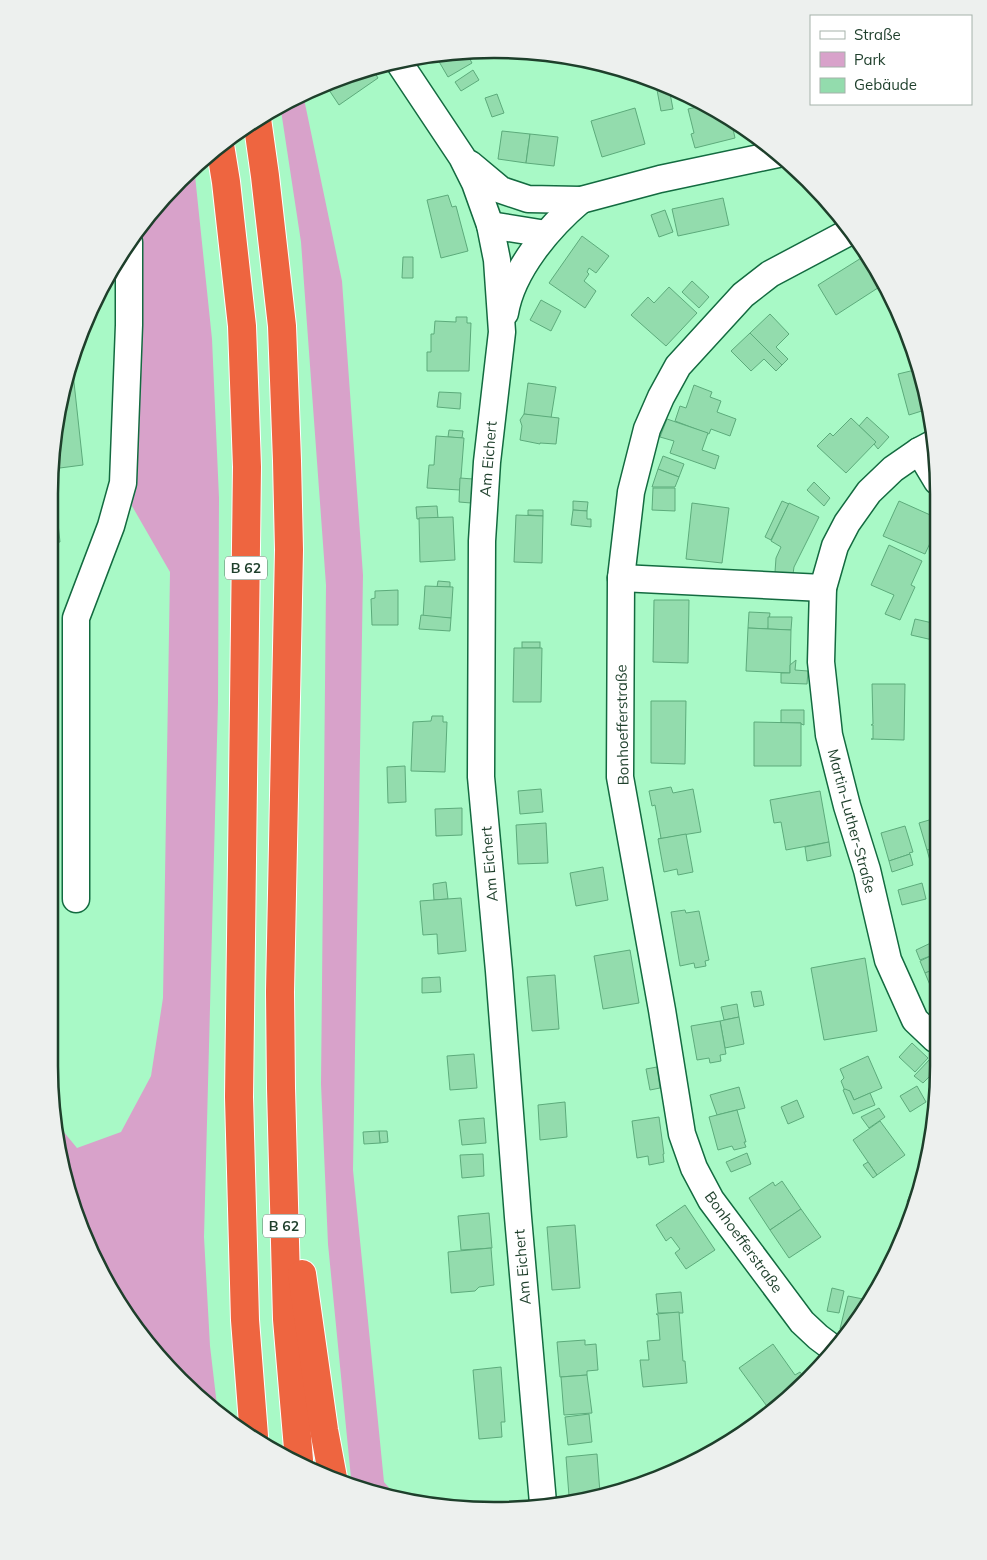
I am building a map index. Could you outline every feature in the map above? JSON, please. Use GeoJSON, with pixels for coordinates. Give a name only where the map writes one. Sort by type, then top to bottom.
{"type":"FeatureCollection","features":[{"type":"Feature","properties":{"kind":"highway","name":"B 62"},"geometry":{"type":"LineString","coordinates":[[258,127],[282,326],[288,461],[289,550],[281,982],[281,1088],[287,1318],[298,1456]]}},
{"type":"Feature","properties":{"kind":"highway","name":"B 62"},"geometry":{"type":"LineString","coordinates":[[221,153],[242,326],[247,467],[239,1097],[245,1320],[254,1431]]}},
{"type":"Feature","properties":{"kind":"highway","name":"B 62"},"geometry":{"type":"LineString","coordinates":[[281,1088],[307,1316],[331,1470]]}},
{"type":"Feature","properties":{"kind":"street"},"geometry":{"type":"LineString","coordinates":[[402,67],[462,157],[501,190],[528,199],[581,200],[660,179],[769,156]]}},
{"type":"Feature","properties":{"kind":"street","name":"Am Eichert"},"geometry":{"type":"LineString","coordinates":[[462,157],[475,183],[490,225],[497,260],[502,332],[487,462],[482,541],[481,777],[500,971],[518,1217],[543,1500]]}},
{"type":"Feature","properties":{"kind":"street"},"geometry":{"type":"LineString","coordinates":[[490,225],[528,199]]}},
{"type":"Feature","properties":{"kind":"street"},"geometry":{"type":"LineString","coordinates":[[502,332],[506,310],[513,289],[529,258],[562,216],[581,200]]}},
{"type":"Feature","properties":{"kind":"street"},"geometry":{"type":"LineString","coordinates":[[490,225],[546,234]]}},
{"type":"Feature","properties":{"kind":"street","name":"Bonhoefferstraße"},"geometry":{"type":"LineString","coordinates":[[828,1345],[802,1322],[711,1200],[694,1168],[682,1134],[662,1010],[620,777],[622,578],[631,492],[647,429],[661,397],[678,366],[743,294],[770,274],[844,235]]}},
{"type":"Feature","properties":{"kind":"street"},"geometry":{"type":"LineString","coordinates":[[76,899],[76,618],[111,526],[122,483],[129,254]]}},
{"type":"Feature","properties":{"kind":"street","name":"Martin-Luther-Straße"},"geometry":{"type":"LineString","coordinates":[[926,447],[893,469],[869,492],[847,523],[835,546],[823,588],[821,662],[829,735],[842,788],[867,870],[888,960],[915,1020],[930,1034]]}},
{"type":"Feature","properties":{"kind":"street"},"geometry":{"type":"LineString","coordinates":[[622,578],[823,588]]}},
{"type":"Feature","properties":{"kind":"green space"},"geometry":{"type":"Polygon","coordinates":[[[304,101],[342,281],[363,575],[353,1170],[384,1482],[391,1490],[351,1478],[328,1244],[321,1084],[326,585],[301,242],[281,113],[304,101]]]}},
{"type":"Feature","properties":{"kind":"green space"},"geometry":{"type":"Polygon","coordinates":[[[195,176],[212,339],[219,498],[218,702],[204,1237],[210,1346],[217,1403],[185,1375],[166,1354],[131,1309],[116,1284],[102,1259],[81,1207],[72,1179],[62,1130],[77,1148],[121,1132],[151,1076],[163,998],[170,572],[132,506],[139,241],[166,206],[195,176]]]}},
{"type":"Feature","properties":{"kind":"building"},"geometry":{"type":"Polygon","coordinates":[[[469,58],[472,63],[448,77],[439,61],[469,58]]]}},
{"type":"Feature","properties":{"kind":"building"},"geometry":{"type":"Polygon","coordinates":[[[473,70],[479,80],[461,91],[455,82],[473,70]]]}},
{"type":"Feature","properties":{"kind":"building"},"geometry":{"type":"Polygon","coordinates":[[[375,74],[378,78],[339,105],[329,90],[375,74]]]}},
{"type":"Feature","properties":{"kind":"building"},"geometry":{"type":"Polygon","coordinates":[[[657,90],[670,95],[673,109],[661,111],[657,90]]]}},
{"type":"Feature","properties":{"kind":"building"},"geometry":{"type":"Polygon","coordinates":[[[497,94],[504,113],[492,117],[485,98],[497,94]]]}},
{"type":"Feature","properties":{"kind":"building"},"geometry":{"type":"Polygon","coordinates":[[[696,107],[712,116],[733,129],[735,138],[695,148],[691,134],[694,133],[688,109],[696,107]]]}},
{"type":"Feature","properties":{"kind":"building"},"geometry":{"type":"Polygon","coordinates":[[[635,108],[645,144],[602,157],[591,121],[635,108]]]}},
{"type":"Feature","properties":{"kind":"building"},"geometry":{"type":"Polygon","coordinates":[[[502,131],[530,134],[526,163],[498,159],[502,131]]]}},
{"type":"Feature","properties":{"kind":"building"},"geometry":{"type":"Polygon","coordinates":[[[530,134],[558,137],[554,166],[526,163],[530,134]]]}},
{"type":"Feature","properties":{"kind":"building"},"geometry":{"type":"Polygon","coordinates":[[[448,195],[452,207],[456,206],[468,251],[441,258],[427,200],[448,195]]]}},
{"type":"Feature","properties":{"kind":"building"},"geometry":{"type":"Polygon","coordinates":[[[723,198],[729,225],[678,236],[672,209],[723,198]]]}},
{"type":"Feature","properties":{"kind":"building"},"geometry":{"type":"Polygon","coordinates":[[[665,210],[673,232],[659,237],[651,215],[665,210]]]}},
{"type":"Feature","properties":{"kind":"building"},"geometry":{"type":"Polygon","coordinates":[[[582,236],[609,256],[596,273],[589,268],[587,272],[589,274],[584,281],[596,291],[585,308],[549,283],[582,236]]]}},
{"type":"Feature","properties":{"kind":"building"},"geometry":{"type":"Polygon","coordinates":[[[403,257],[413,257],[413,278],[402,278],[403,257]]]}},
{"type":"Feature","properties":{"kind":"building"},"geometry":{"type":"Polygon","coordinates":[[[860,258],[878,288],[836,315],[818,285],[860,258]]]}},
{"type":"Feature","properties":{"kind":"building"},"geometry":{"type":"Polygon","coordinates":[[[692,281],[709,297],[699,308],[682,292],[692,281]]]}},
{"type":"Feature","properties":{"kind":"building"},"geometry":{"type":"Polygon","coordinates":[[[669,287],[697,313],[666,346],[631,315],[648,297],[654,303],[669,287]]]}},
{"type":"Feature","properties":{"kind":"building"},"geometry":{"type":"Polygon","coordinates":[[[541,300],[561,311],[551,331],[530,320],[541,300]]]}},
{"type":"Feature","properties":{"kind":"building"},"geometry":{"type":"Polygon","coordinates":[[[770,314],[789,334],[776,347],[788,359],[782,365],[750,333],[770,314]]]}},
{"type":"Feature","properties":{"kind":"building"},"geometry":{"type":"Polygon","coordinates":[[[456,317],[467,317],[467,323],[471,323],[469,371],[427,371],[427,352],[431,352],[431,334],[434,334],[435,321],[456,322],[456,317]]]}},
{"type":"Feature","properties":{"kind":"building"},"geometry":{"type":"Polygon","coordinates":[[[750,333],[782,365],[776,371],[764,359],[751,371],[731,351],[750,333]]]}},
{"type":"Feature","properties":{"kind":"building"},"geometry":{"type":"Polygon","coordinates":[[[912,371],[922,411],[909,415],[898,374],[912,371]]]}},
{"type":"Feature","properties":{"kind":"building"},"geometry":{"type":"Polygon","coordinates":[[[73,377],[83,465],[58,468],[61,437],[73,377]]]}},
{"type":"Feature","properties":{"kind":"building"},"geometry":{"type":"Polygon","coordinates":[[[528,383],[556,387],[551,418],[524,414],[528,383]]]}},
{"type":"Feature","properties":{"kind":"building"},"geometry":{"type":"Polygon","coordinates":[[[694,385],[712,392],[710,397],[721,401],[717,412],[736,419],[730,436],[711,429],[709,434],[675,421],[680,406],[686,408],[694,385]]]}},
{"type":"Feature","properties":{"kind":"building"},"geometry":{"type":"Polygon","coordinates":[[[439,392],[461,393],[460,409],[437,407],[439,392]]]}},
{"type":"Feature","properties":{"kind":"building"},"geometry":{"type":"Polygon","coordinates":[[[524,414],[559,418],[556,444],[540,444],[520,440],[522,426],[520,420],[524,414]]]}},
{"type":"Feature","properties":{"kind":"building"},"geometry":{"type":"Polygon","coordinates":[[[867,417],[889,437],[878,449],[874,444],[876,442],[859,426],[867,417]]]}},
{"type":"Feature","properties":{"kind":"building"},"geometry":{"type":"Polygon","coordinates":[[[851,418],[876,442],[846,473],[817,446],[830,433],[833,436],[851,418]]]}},
{"type":"Feature","properties":{"kind":"building"},"geometry":{"type":"Polygon","coordinates":[[[667,419],[708,433],[702,450],[719,456],[715,469],[670,453],[674,441],[660,437],[667,419]]]}},
{"type":"Feature","properties":{"kind":"building"},"geometry":{"type":"Polygon","coordinates":[[[449,430],[463,431],[462,438],[448,437],[449,430]]]}},
{"type":"Feature","properties":{"kind":"building"},"geometry":{"type":"Polygon","coordinates":[[[436,436],[464,438],[460,490],[427,488],[429,465],[434,465],[436,436]]]}},
{"type":"Feature","properties":{"kind":"building"},"geometry":{"type":"Polygon","coordinates":[[[663,456],[684,464],[679,477],[658,469],[663,456]]]}},
{"type":"Feature","properties":{"kind":"building"},"geometry":{"type":"Polygon","coordinates":[[[658,469],[679,477],[675,487],[652,487],[658,469]]]}},
{"type":"Feature","properties":{"kind":"building"},"geometry":{"type":"Polygon","coordinates":[[[460,478],[473,479],[471,503],[459,502],[460,478]]]}},
{"type":"Feature","properties":{"kind":"building"},"geometry":{"type":"Polygon","coordinates":[[[814,482],[830,498],[824,506],[807,490],[814,482]]]}},
{"type":"Feature","properties":{"kind":"building"},"geometry":{"type":"Polygon","coordinates":[[[653,488],[675,488],[675,511],[652,510],[653,488]]]}},
{"type":"Feature","properties":{"kind":"building"},"geometry":{"type":"Polygon","coordinates":[[[573,501],[588,502],[587,511],[573,510],[573,501]]]}},
{"type":"Feature","properties":{"kind":"building"},"geometry":{"type":"Polygon","coordinates":[[[782,501],[789,504],[771,540],[765,537],[782,501]]]}},
{"type":"Feature","properties":{"kind":"building"},"geometry":{"type":"Polygon","coordinates":[[[899,501],[930,515],[930,543],[925,554],[883,536],[899,501]]]}},
{"type":"Feature","properties":{"kind":"building"},"geometry":{"type":"Polygon","coordinates":[[[692,503],[729,508],[722,563],[686,559],[692,503]]]}},
{"type":"Feature","properties":{"kind":"building"},"geometry":{"type":"Polygon","coordinates":[[[789,503],[819,517],[794,567],[793,574],[775,572],[776,558],[781,547],[771,541],[789,503]]]}},
{"type":"Feature","properties":{"kind":"building"},"geometry":{"type":"Polygon","coordinates":[[[437,506],[438,518],[417,519],[416,507],[437,506]]]}},
{"type":"Feature","properties":{"kind":"building"},"geometry":{"type":"Polygon","coordinates":[[[528,510],[543,510],[543,516],[528,515],[528,510]]]}},
{"type":"Feature","properties":{"kind":"building"},"geometry":{"type":"Polygon","coordinates":[[[573,510],[587,511],[587,519],[591,519],[591,527],[571,525],[573,510]]]}},
{"type":"Feature","properties":{"kind":"building"},"geometry":{"type":"Polygon","coordinates":[[[516,515],[543,516],[542,563],[514,562],[516,515]]]}},
{"type":"Feature","properties":{"kind":"building"},"geometry":{"type":"Polygon","coordinates":[[[453,517],[455,560],[420,562],[419,518],[453,517]]]}},
{"type":"Feature","properties":{"kind":"building"},"geometry":{"type":"Polygon","coordinates":[[[58,523],[60,542],[58,542],[58,523]]]}},
{"type":"Feature","properties":{"kind":"building"},"geometry":{"type":"Polygon","coordinates":[[[889,545],[922,561],[911,585],[915,587],[900,620],[885,614],[894,595],[871,585],[889,545]]]}},
{"type":"Feature","properties":{"kind":"building"},"geometry":{"type":"Polygon","coordinates":[[[438,581],[450,582],[450,587],[437,587],[438,581]]]}},
{"type":"Feature","properties":{"kind":"building"},"geometry":{"type":"Polygon","coordinates":[[[425,586],[453,587],[451,618],[423,617],[425,586]]]}},
{"type":"Feature","properties":{"kind":"building"},"geometry":{"type":"Polygon","coordinates":[[[398,590],[398,625],[372,625],[371,599],[375,598],[375,591],[398,590]]]}},
{"type":"Feature","properties":{"kind":"building"},"geometry":{"type":"Polygon","coordinates":[[[654,600],[689,600],[688,663],[653,662],[654,600]]]}},
{"type":"Feature","properties":{"kind":"building"},"geometry":{"type":"Polygon","coordinates":[[[749,612],[770,613],[768,629],[748,628],[749,612]]]}},
{"type":"Feature","properties":{"kind":"building"},"geometry":{"type":"Polygon","coordinates":[[[421,615],[451,618],[450,631],[419,629],[421,615]]]}},
{"type":"Feature","properties":{"kind":"building"},"geometry":{"type":"Polygon","coordinates":[[[768,617],[792,617],[791,630],[768,629],[768,617]]]}},
{"type":"Feature","properties":{"kind":"building"},"geometry":{"type":"Polygon","coordinates":[[[915,619],[930,622],[930,639],[911,635],[915,619]]]}},
{"type":"Feature","properties":{"kind":"building"},"geometry":{"type":"Polygon","coordinates":[[[748,628],[791,630],[790,673],[746,671],[748,628]]]}},
{"type":"Feature","properties":{"kind":"building"},"geometry":{"type":"Polygon","coordinates":[[[522,642],[540,642],[540,648],[522,648],[522,642]]]}},
{"type":"Feature","properties":{"kind":"building"},"geometry":{"type":"Polygon","coordinates":[[[514,648],[542,648],[541,702],[513,702],[514,648]]]}},
{"type":"Feature","properties":{"kind":"building"},"geometry":{"type":"Polygon","coordinates":[[[796,660],[795,670],[808,671],[807,684],[781,683],[781,673],[790,673],[790,665],[796,660]]]}},
{"type":"Feature","properties":{"kind":"building"},"geometry":{"type":"Polygon","coordinates":[[[872,684],[905,684],[904,740],[871,739],[873,739],[873,725],[871,725],[873,724],[872,684]]]}},
{"type":"Feature","properties":{"kind":"building"},"geometry":{"type":"Polygon","coordinates":[[[651,701],[686,701],[685,764],[651,763],[651,701]]]}},
{"type":"Feature","properties":{"kind":"building"},"geometry":{"type":"Polygon","coordinates":[[[781,710],[804,710],[804,725],[801,723],[781,723],[781,710]]]}},
{"type":"Feature","properties":{"kind":"building"},"geometry":{"type":"Polygon","coordinates":[[[432,716],[443,716],[443,722],[447,722],[445,772],[411,771],[413,722],[431,721],[432,716]]]}},
{"type":"Feature","properties":{"kind":"building"},"geometry":{"type":"Polygon","coordinates":[[[754,722],[801,723],[801,766],[754,766],[754,722]]]}},
{"type":"Feature","properties":{"kind":"building"},"geometry":{"type":"Polygon","coordinates":[[[405,766],[406,802],[388,803],[387,767],[405,766]]]}},
{"type":"Feature","properties":{"kind":"building"},"geometry":{"type":"Polygon","coordinates":[[[671,787],[673,793],[693,789],[701,832],[658,839],[661,838],[655,805],[652,806],[649,791],[671,787]]]}},
{"type":"Feature","properties":{"kind":"building"},"geometry":{"type":"Polygon","coordinates":[[[541,789],[543,812],[520,814],[518,791],[541,789]]]}},
{"type":"Feature","properties":{"kind":"building"},"geometry":{"type":"Polygon","coordinates":[[[820,791],[829,842],[786,850],[781,822],[774,823],[770,800],[820,791]]]}},
{"type":"Feature","properties":{"kind":"building"},"geometry":{"type":"Polygon","coordinates":[[[462,808],[462,835],[436,836],[435,809],[462,808]]]}},
{"type":"Feature","properties":{"kind":"building"},"geometry":{"type":"Polygon","coordinates":[[[930,820],[930,849],[927,850],[919,823],[930,820]]]}},
{"type":"Feature","properties":{"kind":"building"},"geometry":{"type":"Polygon","coordinates":[[[546,823],[548,863],[518,864],[516,825],[546,823]]]}},
{"type":"Feature","properties":{"kind":"building"},"geometry":{"type":"Polygon","coordinates":[[[905,826],[913,852],[889,861],[881,833],[905,826]]]}},
{"type":"Feature","properties":{"kind":"building"},"geometry":{"type":"Polygon","coordinates":[[[686,834],[693,872],[678,875],[677,869],[664,872],[658,839],[686,834]]]}},
{"type":"Feature","properties":{"kind":"building"},"geometry":{"type":"Polygon","coordinates":[[[829,842],[831,856],[807,861],[805,847],[829,842]]]}},
{"type":"Feature","properties":{"kind":"building"},"geometry":{"type":"Polygon","coordinates":[[[930,849],[930,860],[927,850],[930,849]]]}},
{"type":"Feature","properties":{"kind":"building"},"geometry":{"type":"Polygon","coordinates":[[[910,854],[913,865],[892,872],[889,861],[910,854]]]}},
{"type":"Feature","properties":{"kind":"building"},"geometry":{"type":"Polygon","coordinates":[[[603,867],[608,900],[576,906],[570,873],[603,867]]]}},
{"type":"Feature","properties":{"kind":"building"},"geometry":{"type":"Polygon","coordinates":[[[446,882],[448,899],[434,900],[433,884],[446,882]]]}},
{"type":"Feature","properties":{"kind":"building"},"geometry":{"type":"Polygon","coordinates":[[[922,883],[926,899],[902,905],[898,890],[922,883]]]}},
{"type":"Feature","properties":{"kind":"building"},"geometry":{"type":"Polygon","coordinates":[[[461,898],[466,951],[438,954],[437,934],[423,935],[420,901],[461,898]]]}},
{"type":"Feature","properties":{"kind":"building"},"geometry":{"type":"Polygon","coordinates":[[[685,910],[686,913],[699,911],[709,960],[705,961],[706,966],[695,968],[694,963],[680,966],[671,912],[685,910]]]}},
{"type":"Feature","properties":{"kind":"building"},"geometry":{"type":"Polygon","coordinates":[[[930,943],[930,956],[920,960],[916,950],[930,943]]]}},
{"type":"Feature","properties":{"kind":"building"},"geometry":{"type":"Polygon","coordinates":[[[630,950],[639,1003],[603,1009],[594,956],[630,950]]]}},
{"type":"Feature","properties":{"kind":"building"},"geometry":{"type":"Polygon","coordinates":[[[930,956],[930,971],[925,973],[920,961],[930,956]]]}},
{"type":"Feature","properties":{"kind":"building"},"geometry":{"type":"Polygon","coordinates":[[[865,958],[877,1031],[824,1040],[811,968],[865,958]]]}},
{"type":"Feature","properties":{"kind":"building"},"geometry":{"type":"Polygon","coordinates":[[[930,971],[930,985],[925,973],[930,971]]]}},
{"type":"Feature","properties":{"kind":"building"},"geometry":{"type":"Polygon","coordinates":[[[555,975],[559,1029],[532,1031],[527,977],[555,975]]]}},
{"type":"Feature","properties":{"kind":"building"},"geometry":{"type":"Polygon","coordinates":[[[440,977],[441,992],[422,993],[422,978],[440,977]]]}},
{"type":"Feature","properties":{"kind":"building"},"geometry":{"type":"Polygon","coordinates":[[[761,991],[764,1005],[754,1007],[751,992],[761,991]]]}},
{"type":"Feature","properties":{"kind":"building"},"geometry":{"type":"Polygon","coordinates":[[[737,1004],[739,1017],[724,1020],[721,1007],[737,1004]]]}},
{"type":"Feature","properties":{"kind":"building"},"geometry":{"type":"Polygon","coordinates":[[[739,1017],[744,1044],[725,1048],[720,1021],[739,1017]]]}},
{"type":"Feature","properties":{"kind":"building"},"geometry":{"type":"Polygon","coordinates":[[[720,1021],[726,1054],[720,1055],[721,1061],[710,1063],[709,1058],[697,1060],[691,1026],[720,1021]]]}},
{"type":"Feature","properties":{"kind":"building"},"geometry":{"type":"Polygon","coordinates":[[[912,1043],[928,1058],[915,1072],[899,1057],[912,1043]]]}},
{"type":"Feature","properties":{"kind":"building"},"geometry":{"type":"Polygon","coordinates":[[[474,1054],[477,1088],[450,1090],[447,1056],[474,1054]]]}},
{"type":"Feature","properties":{"kind":"building"},"geometry":{"type":"Polygon","coordinates":[[[868,1056],[882,1088],[854,1100],[850,1091],[845,1091],[841,1081],[844,1078],[840,1069],[868,1056]]]}},
{"type":"Feature","properties":{"kind":"building"},"geometry":{"type":"Polygon","coordinates":[[[930,1059],[930,1076],[923,1083],[914,1076],[930,1059]]]}},
{"type":"Feature","properties":{"kind":"building"},"geometry":{"type":"Polygon","coordinates":[[[657,1067],[660,1088],[650,1090],[646,1069],[657,1067]]]}},
{"type":"Feature","properties":{"kind":"building"},"geometry":{"type":"Polygon","coordinates":[[[917,1086],[926,1102],[910,1112],[900,1096],[917,1086]]]}},
{"type":"Feature","properties":{"kind":"building"},"geometry":{"type":"Polygon","coordinates":[[[739,1087],[745,1108],[717,1115],[710,1095],[739,1087]]]}},
{"type":"Feature","properties":{"kind":"building"},"geometry":{"type":"Polygon","coordinates":[[[843,1090],[850,1091],[854,1100],[870,1093],[875,1105],[853,1114],[843,1090]]]}},
{"type":"Feature","properties":{"kind":"building"},"geometry":{"type":"Polygon","coordinates":[[[797,1100],[804,1117],[788,1124],[781,1107],[797,1100]]]}},
{"type":"Feature","properties":{"kind":"building"},"geometry":{"type":"Polygon","coordinates":[[[565,1102],[567,1137],[540,1140],[538,1105],[565,1102]]]}},
{"type":"Feature","properties":{"kind":"building"},"geometry":{"type":"Polygon","coordinates":[[[879,1108],[885,1117],[869,1128],[861,1117],[879,1108]]]}},
{"type":"Feature","properties":{"kind":"building"},"geometry":{"type":"Polygon","coordinates":[[[737,1110],[746,1147],[734,1150],[732,1146],[718,1150],[709,1117],[737,1110]]]}},
{"type":"Feature","properties":{"kind":"building"},"geometry":{"type":"Polygon","coordinates":[[[659,1117],[664,1162],[649,1165],[648,1156],[637,1158],[632,1121],[659,1117]]]}},
{"type":"Feature","properties":{"kind":"building"},"geometry":{"type":"Polygon","coordinates":[[[484,1118],[486,1143],[462,1145],[459,1120],[484,1118]]]}},
{"type":"Feature","properties":{"kind":"building"},"geometry":{"type":"Polygon","coordinates":[[[880,1121],[905,1155],[877,1175],[853,1140],[880,1121]]]}},
{"type":"Feature","properties":{"kind":"building"},"geometry":{"type":"Polygon","coordinates":[[[379,1131],[387,1131],[388,1142],[380,1143],[379,1131]]]}},
{"type":"Feature","properties":{"kind":"building"},"geometry":{"type":"Polygon","coordinates":[[[379,1131],[380,1143],[364,1144],[363,1132],[379,1131]]]}},
{"type":"Feature","properties":{"kind":"building"},"geometry":{"type":"Polygon","coordinates":[[[747,1153],[751,1164],[731,1172],[726,1162],[747,1153]]]}},
{"type":"Feature","properties":{"kind":"building"},"geometry":{"type":"Polygon","coordinates":[[[483,1154],[484,1176],[462,1178],[460,1155],[483,1154]]]}},
{"type":"Feature","properties":{"kind":"building"},"geometry":{"type":"Polygon","coordinates":[[[868,1162],[877,1175],[873,1178],[863,1165],[868,1162]]]}},
{"type":"Feature","properties":{"kind":"building"},"geometry":{"type":"Polygon","coordinates":[[[782,1181],[801,1209],[770,1230],[749,1198],[773,1182],[775,1186],[782,1181]]]}},
{"type":"Feature","properties":{"kind":"building"},"geometry":{"type":"Polygon","coordinates":[[[685,1205],[715,1250],[686,1269],[675,1253],[680,1249],[671,1237],[666,1241],[656,1225],[685,1205]]]}},
{"type":"Feature","properties":{"kind":"building"},"geometry":{"type":"Polygon","coordinates":[[[801,1209],[821,1237],[789,1258],[770,1230],[801,1209]]]}},
{"type":"Feature","properties":{"kind":"building"},"geometry":{"type":"Polygon","coordinates":[[[489,1213],[492,1248],[461,1250],[458,1216],[489,1213]]]}},
{"type":"Feature","properties":{"kind":"building"},"geometry":{"type":"Polygon","coordinates":[[[575,1225],[580,1288],[552,1290],[547,1227],[575,1225]]]}},
{"type":"Feature","properties":{"kind":"building"},"geometry":{"type":"Polygon","coordinates":[[[491,1248],[494,1285],[479,1287],[475,1291],[451,1293],[448,1252],[491,1248]]]}},
{"type":"Feature","properties":{"kind":"building"},"geometry":{"type":"Polygon","coordinates":[[[832,1288],[844,1291],[839,1313],[827,1311],[832,1288]]]}},
{"type":"Feature","properties":{"kind":"building"},"geometry":{"type":"Polygon","coordinates":[[[681,1292],[683,1313],[658,1313],[656,1294],[681,1292]]]}},
{"type":"Feature","properties":{"kind":"building"},"geometry":{"type":"Polygon","coordinates":[[[848,1296],[862,1299],[841,1329],[848,1296]]]}},
{"type":"Feature","properties":{"kind":"building"},"geometry":{"type":"Polygon","coordinates":[[[679,1312],[683,1361],[685,1361],[687,1383],[643,1387],[640,1360],[649,1360],[647,1341],[660,1340],[658,1315],[656,1314],[679,1312]]]}},
{"type":"Feature","properties":{"kind":"building"},"geometry":{"type":"Polygon","coordinates":[[[585,1340],[585,1345],[596,1344],[598,1370],[587,1371],[587,1375],[560,1377],[557,1342],[585,1340]]]}},
{"type":"Feature","properties":{"kind":"building"},"geometry":{"type":"Polygon","coordinates":[[[773,1344],[795,1375],[800,1372],[802,1375],[767,1406],[739,1368],[773,1344]]]}},
{"type":"Feature","properties":{"kind":"building"},"geometry":{"type":"Polygon","coordinates":[[[501,1367],[505,1422],[501,1422],[502,1437],[479,1439],[473,1370],[501,1367]]]}},
{"type":"Feature","properties":{"kind":"building"},"geometry":{"type":"Polygon","coordinates":[[[587,1375],[592,1413],[564,1415],[561,1377],[587,1375]]]}},
{"type":"Feature","properties":{"kind":"building"},"geometry":{"type":"Polygon","coordinates":[[[589,1414],[592,1442],[568,1445],[565,1417],[589,1414]]]}},
{"type":"Feature","properties":{"kind":"building"},"geometry":{"type":"Polygon","coordinates":[[[597,1454],[600,1489],[569,1496],[566,1457],[597,1454]]]}}]}
